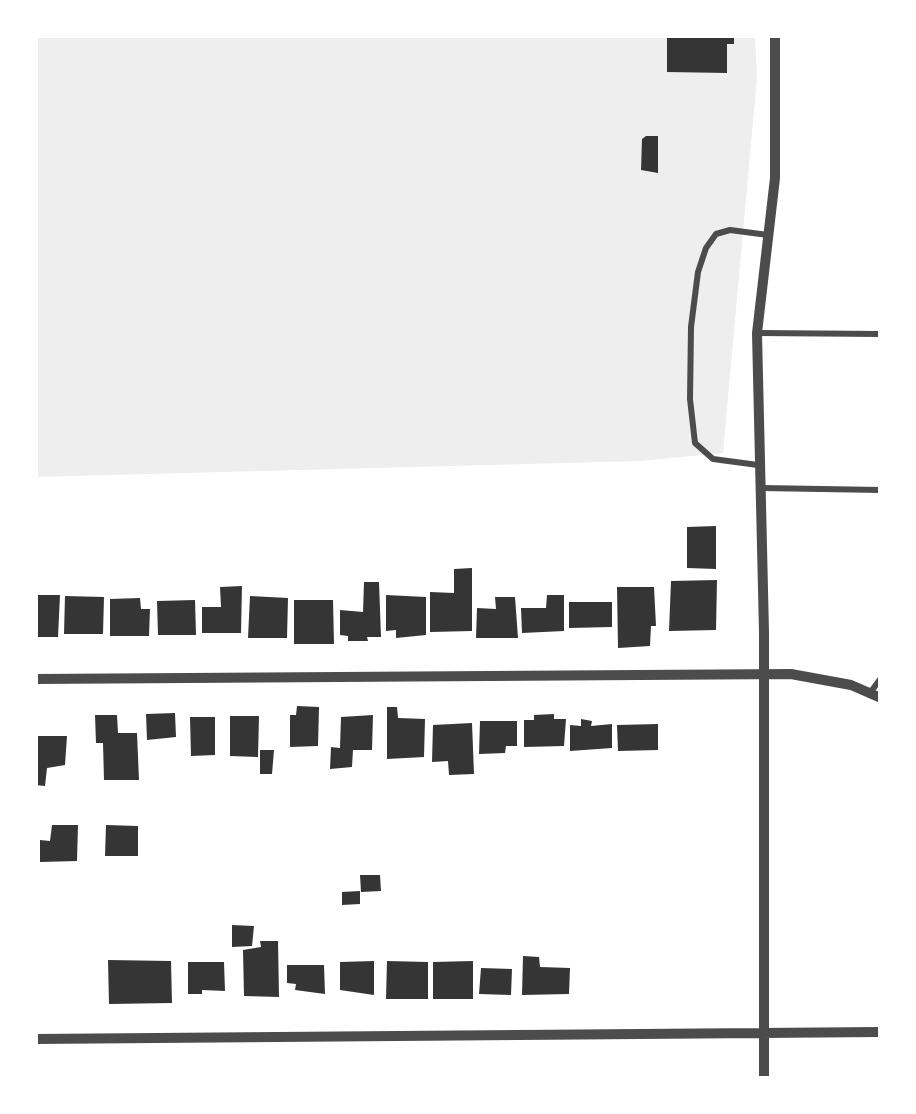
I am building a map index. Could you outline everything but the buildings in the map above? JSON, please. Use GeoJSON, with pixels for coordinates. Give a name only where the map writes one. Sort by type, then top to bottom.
{"type":"FeatureCollection","features":[{"type":"Feature","properties":{"kind":"street"},"geometry":{"type":"LineString","coordinates":[[764,1079],[764,674],[758,333],[774,178],[776,35]]}},
{"type":"Feature","properties":{"kind":"street"},"geometry":{"type":"LineString","coordinates":[[35,679],[764,674],[815,676],[875,695]]}},
{"type":"Feature","properties":{"kind":"street"},"geometry":{"type":"LineString","coordinates":[[35,1039],[881,1032]]}},
{"type":"Feature","properties":{"kind":"lane"},"geometry":{"type":"LineString","coordinates":[[758,465],[714,459],[694,443],[691,326],[698,272],[706,248],[716,234],[730,230],[768,236]]}},
{"type":"Feature","properties":{"kind":"lane"},"geometry":{"type":"LineString","coordinates":[[758,333],[881,334]]}},
{"type":"Feature","properties":{"kind":"lane"},"geometry":{"type":"LineString","coordinates":[[761,488],[881,490]]}},
{"type":"Feature","properties":{"kind":"lane"},"geometry":{"type":"LineString","coordinates":[[875,695],[881,678]]}},
{"type":"Feature","properties":{"kind":"shaded area"},"geometry":{"type":"Polygon","coordinates":[[[35,35],[755,35],[757,77],[723,453],[639,461],[35,477],[35,35]]]}}]}
